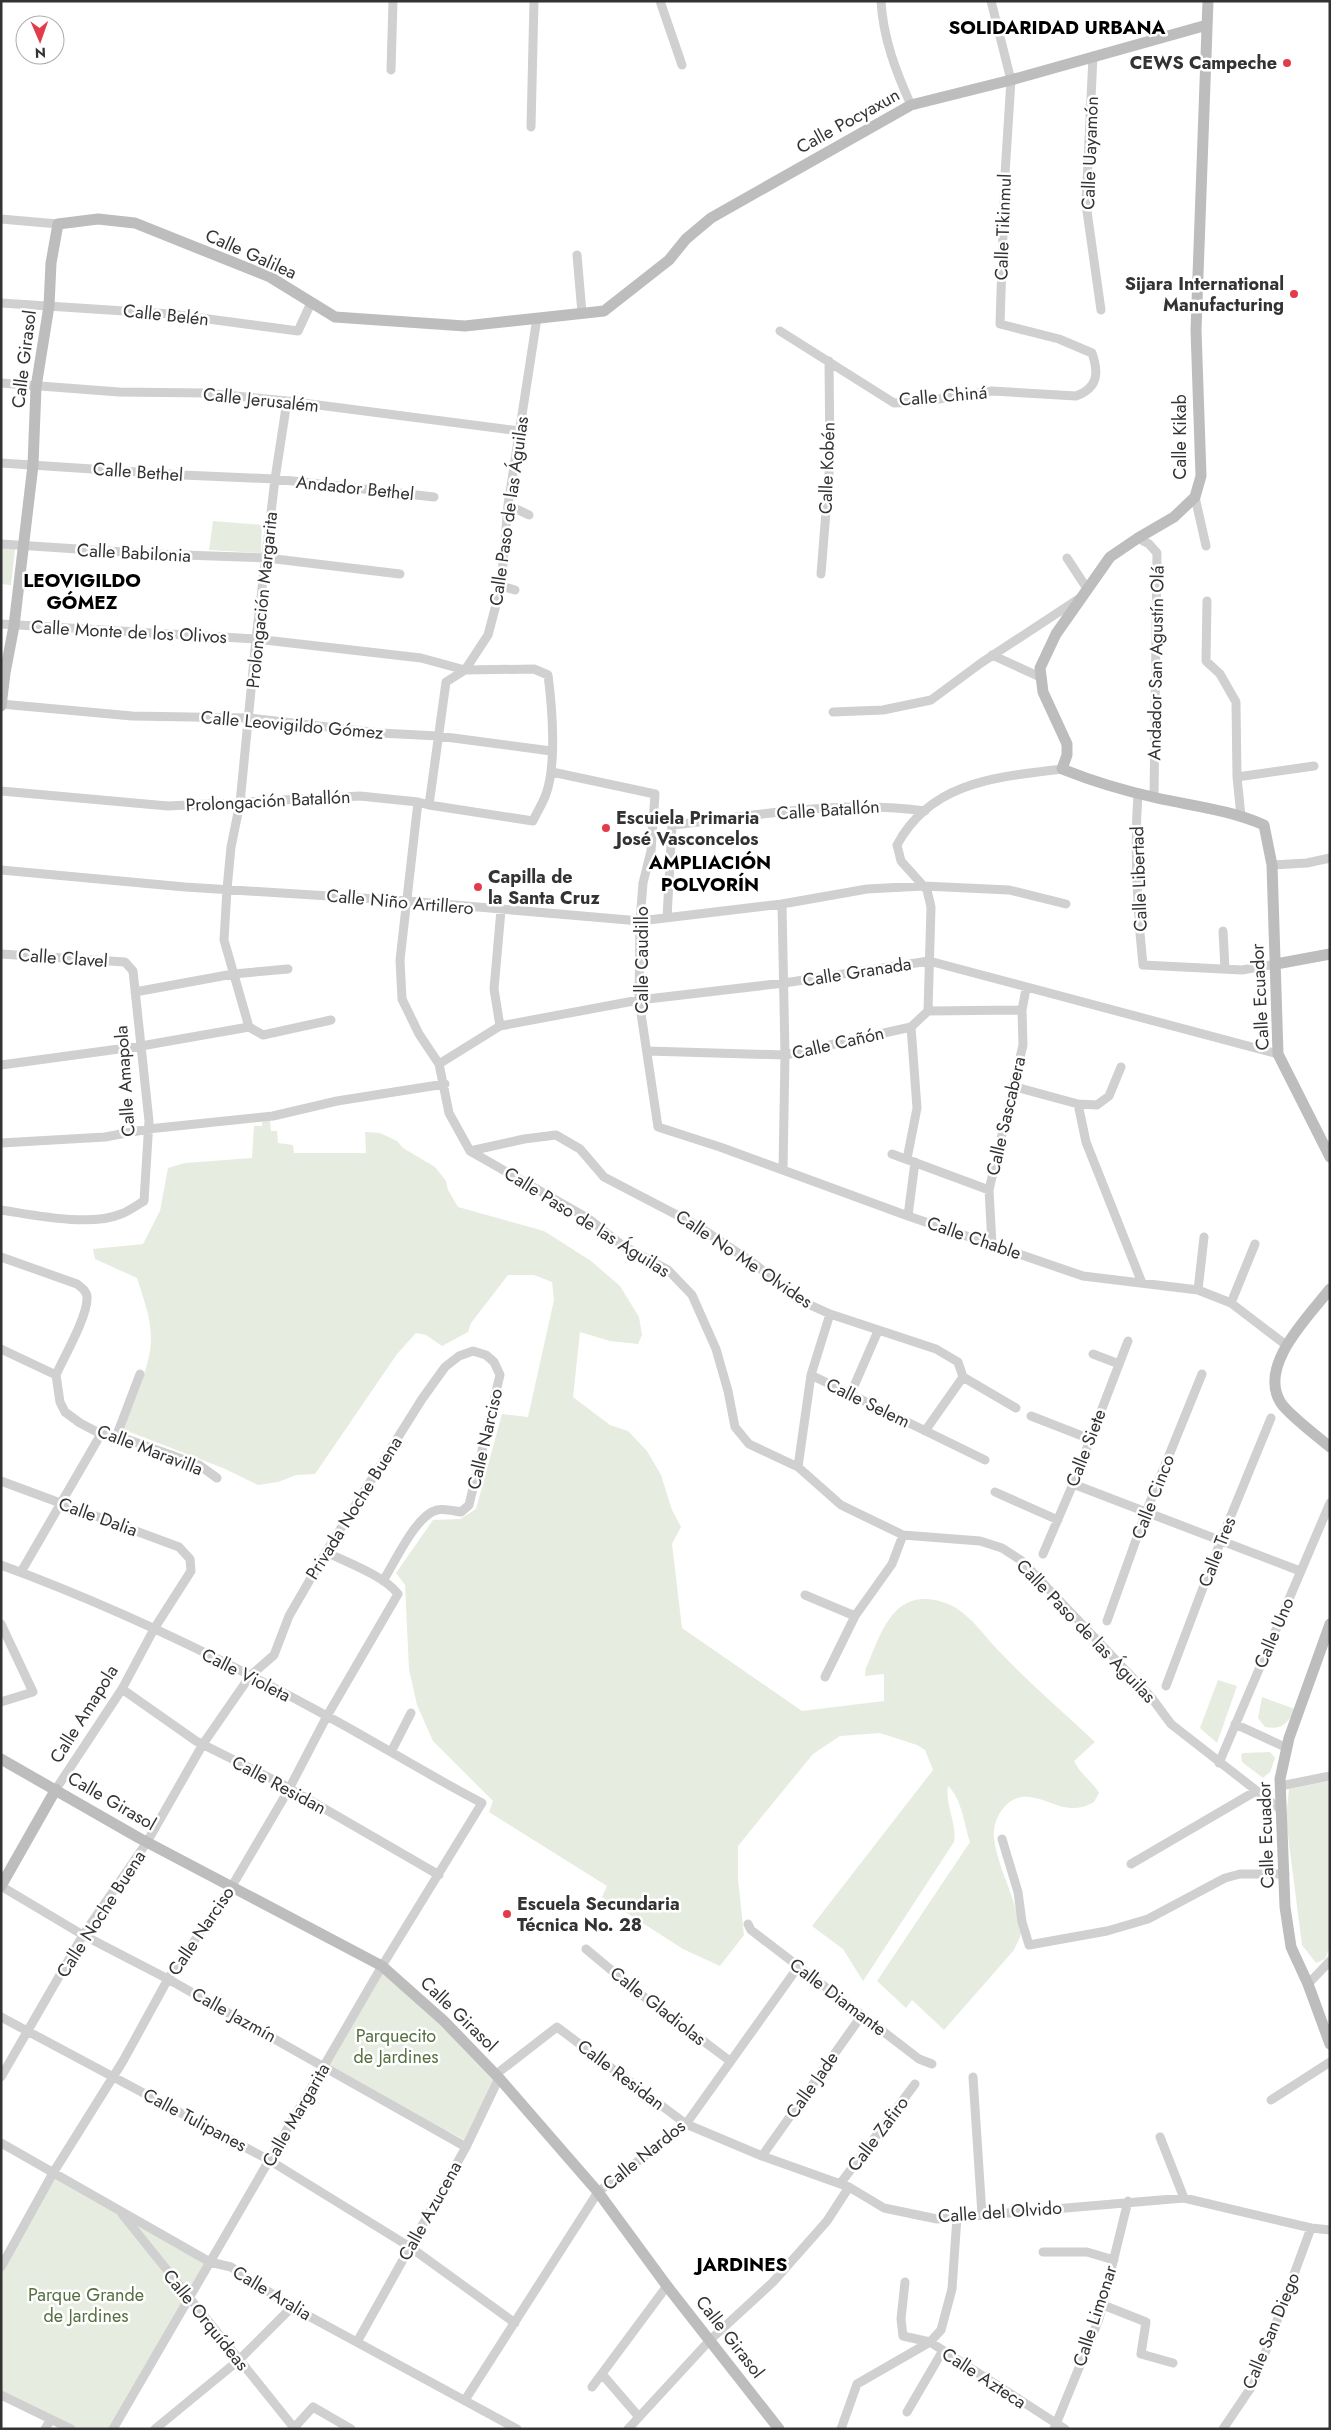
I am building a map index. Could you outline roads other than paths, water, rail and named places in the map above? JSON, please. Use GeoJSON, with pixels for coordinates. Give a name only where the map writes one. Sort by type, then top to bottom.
{"type":"FeatureCollection","features":[{"type":"Feature","properties":{"kind":"street"},"geometry":{"type":"LineString","coordinates":[[390,70],[393,1]]}},
{"type":"Feature","properties":{"kind":"street"},"geometry":{"type":"LineString","coordinates":[[531,127],[534,1]]}},
{"type":"Feature","properties":{"kind":"street"},"geometry":{"type":"LineString","coordinates":[[660,1],[682,65]]}},
{"type":"Feature","properties":{"kind":"street"},"geometry":{"type":"LineString","coordinates":[[881,1],[882,15],[895,69],[910,105]]}},
{"type":"Feature","properties":{"kind":"street","name":"Calle Tikinmul"},"geometry":{"type":"LineString","coordinates":[[991,1],[1011,80],[1005,174],[1000,324],[1059,339],[1092,353],[1097,367],[1093,385]]}},
{"type":"Feature","properties":{"kind":"street","name":"Calle Kikab"},"geometry":{"type":"LineString","coordinates":[[833,712],[883,710],[932,700],[992,655],[1086,592],[1110,557],[1174,517],[1195,497],[1201,476],[1196,330],[1208,1]]}},
{"type":"Feature","properties":{"kind":"street","name":"Calle Pocyaxun"},"geometry":{"type":"LineString","coordinates":[[604,311],[669,260],[686,239],[711,218],[910,105],[1011,80],[1207,25]]}},
{"type":"Feature","properties":{"kind":"street","name":"Calle Uayamón"},"geometry":{"type":"LineString","coordinates":[[1093,56],[1086,204],[1101,310]]}},
{"type":"Feature","properties":{"kind":"street","name":"Calle Galilea"},"geometry":{"type":"LineString","coordinates":[[1,219],[58,224],[98,220],[135,223],[270,278],[335,317],[456,326],[604,311]]}},
{"type":"Feature","properties":{"kind":"street","name":"Calle Girasol"},"geometry":{"type":"LineString","coordinates":[[1,705],[14,626],[33,465],[36,387],[49,306],[51,263],[58,224]]}},
{"type":"Feature","properties":{"kind":"street"},"geometry":{"type":"LineString","coordinates":[[577,256],[582,313]]}},
{"type":"Feature","properties":{"kind":"street","name":"Calle Belén"},"geometry":{"type":"LineString","coordinates":[[1,303],[171,314],[298,331],[311,303]]}},
{"type":"Feature","properties":{"kind":"street","name":"Calle Paso de las Águilas"},"geometry":{"type":"LineString","coordinates":[[429,806],[446,682],[465,670],[488,635],[501,586],[508,505],[537,318]]}},
{"type":"Feature","properties":{"kind":"street","name":"Calle Chiná"},"geometry":{"type":"LineString","coordinates":[[780,331],[894,403],[919,402],[992,391],[1076,396],[1086,392],[1093,385]]}},
{"type":"Feature","properties":{"kind":"street","name":"Calle Kobén"},"geometry":{"type":"LineString","coordinates":[[821,574],[830,461],[829,361]]}},
{"type":"Feature","properties":{"kind":"street","name":"Calle Jerusalém"},"geometry":{"type":"LineString","coordinates":[[1,383],[119,392],[206,393],[287,401],[520,431]]}},
{"type":"Feature","properties":{"kind":"street","name":"Prolongación Margarita"},"geometry":{"type":"LineString","coordinates":[[227,889],[231,847],[240,804],[256,639],[275,479],[287,401]]}},
{"type":"Feature","properties":{"kind":"street","name":"Calle Bethel"},"geometry":{"type":"LineString","coordinates":[[1,463],[275,479]]}},
{"type":"Feature","properties":{"kind":"street","name":"Andador Bethel"},"geometry":{"type":"LineString","coordinates":[[275,479],[434,497]]}},
{"type":"Feature","properties":{"kind":"street"},"geometry":{"type":"LineString","coordinates":[[1195,497],[1206,546]]}},
{"type":"Feature","properties":{"kind":"street"},"geometry":{"type":"LineString","coordinates":[[508,505],[528,514]]}},
{"type":"Feature","properties":{"kind":"street","name":"Andador San Agustín Olá"},"geometry":{"type":"LineString","coordinates":[[1138,538],[1149,544],[1157,553],[1154,797]]}},
{"type":"Feature","properties":{"kind":"street","name":"Calle Babilonia"},"geometry":{"type":"LineString","coordinates":[[1,544],[266,558],[400,574]]}},
{"type":"Feature","properties":{"kind":"street"},"geometry":{"type":"LineString","coordinates":[[1062,769],[1067,755],[1067,744],[1043,692],[1040,668],[1056,634],[1086,592],[1067,558]]}},
{"type":"Feature","properties":{"kind":"street"},"geometry":{"type":"LineString","coordinates":[[501,586],[515,590]]}},
{"type":"Feature","properties":{"kind":"street"},"geometry":{"type":"LineString","coordinates":[[1022,1010],[928,1011],[931,907],[927,890],[901,861],[897,845],[904,831],[925,811],[957,789],[978,781],[1062,769],[1088,779],[1138,793],[1242,816],[1237,777],[1236,702],[1220,674],[1206,661],[1207,601]]}},
{"type":"Feature","properties":{"kind":"street","name":"Calle Monte de los Olivos"},"geometry":{"type":"LineString","coordinates":[[1,624],[256,639],[421,658],[465,670],[534,669],[548,675],[551,701],[551,751]]}},
{"type":"Feature","properties":{"kind":"street"},"geometry":{"type":"LineString","coordinates":[[992,655],[1040,676]]}},
{"type":"Feature","properties":{"kind":"street","name":"Calle Leovigildo Gómez"},"geometry":{"type":"LineString","coordinates":[[1,705],[132,716],[249,718],[380,733],[438,736],[551,751]]}},
{"type":"Feature","properties":{"kind":"street"},"geometry":{"type":"LineString","coordinates":[[551,751],[552,772]]}},
{"type":"Feature","properties":{"kind":"street"},"geometry":{"type":"LineString","coordinates":[[1237,777],[1314,766]]}},
{"type":"Feature","properties":{"kind":"street","name":"Prolongación Batallón"},"geometry":{"type":"LineString","coordinates":[[1,791],[168,806],[240,804],[360,796],[418,802],[429,806],[533,821],[546,794],[552,772]]}},
{"type":"Feature","properties":{"kind":"street","name":"Calle Caudillo"},"geometry":{"type":"LineString","coordinates":[[552,772],[655,794],[651,852],[643,883],[640,921],[639,1000],[658,1127]]}},
{"type":"Feature","properties":{"kind":"street","name":"Calle Libertad"},"geometry":{"type":"LineString","coordinates":[[1138,793],[1136,817],[1139,913],[1143,965],[1225,969]]}},
{"type":"Feature","properties":{"kind":"street"},"geometry":{"type":"LineString","coordinates":[[418,802],[400,960],[402,999],[419,1034],[439,1064],[445,1084],[449,1113],[470,1151]]}},
{"type":"Feature","properties":{"kind":"street","name":"Calle Batallón"},"geometry":{"type":"LineString","coordinates":[[667,918],[672,825],[832,808],[890,806],[925,811]]}},
{"type":"Feature","properties":{"kind":"street","name":"Calle Ecuador"},"geometry":{"type":"LineString","coordinates":[[1242,816],[1264,825],[1272,865],[1278,1054],[1330,1157]]}},
{"type":"Feature","properties":{"kind":"street"},"geometry":{"type":"LineString","coordinates":[[1272,865],[1307,863],[1330,858]]}},
{"type":"Feature","properties":{"kind":"street","name":"Calle Niño Artillero"},"geometry":{"type":"LineString","coordinates":[[1,870],[640,921],[782,904],[867,889],[924,886],[1010,890],[1066,904]]}},
{"type":"Feature","properties":{"kind":"street"},"geometry":{"type":"LineString","coordinates":[[227,889],[224,940],[249,1028]]}},
{"type":"Feature","properties":{"kind":"street"},"geometry":{"type":"LineString","coordinates":[[782,904],[784,1170]]}},
{"type":"Feature","properties":{"kind":"street"},"geometry":{"type":"LineString","coordinates":[[500,1026],[494,989],[501,910]]}},
{"type":"Feature","properties":{"kind":"street"},"geometry":{"type":"LineString","coordinates":[[1223,931],[1225,969],[1242,970],[1329,955]]}},
{"type":"Feature","properties":{"kind":"street","name":"Calle Clavel"},"geometry":{"type":"LineString","coordinates":[[1,954],[125,962]]}},
{"type":"Feature","properties":{"kind":"street","name":"Calle Granada"},"geometry":{"type":"LineString","coordinates":[[439,1064],[500,1026],[639,1000],[784,983],[929,961],[1278,1054]]}},
{"type":"Feature","properties":{"kind":"street","name":"Calle Amapola"},"geometry":{"type":"LineString","coordinates":[[1,1210],[54,1217],[99,1220],[121,1214],[144,1201],[148,1129],[133,971],[125,962]]}},
{"type":"Feature","properties":{"kind":"street"},"geometry":{"type":"LineString","coordinates":[[135,992],[233,974],[288,970]]}},
{"type":"Feature","properties":{"kind":"street","name":"Calle Sascabera"},"geometry":{"type":"LineString","coordinates":[[992,1244],[989,1190],[1023,1045],[1022,1010],[1026,988]]}},
{"type":"Feature","properties":{"kind":"street","name":"Calle Cañón"},"geometry":{"type":"LineString","coordinates":[[647,1051],[784,1055],[911,1026],[928,1011]]}},
{"type":"Feature","properties":{"kind":"street"},"geometry":{"type":"LineString","coordinates":[[1,1065],[141,1046],[249,1028],[263,1035],[331,1020]]}},
{"type":"Feature","properties":{"kind":"street"},"geometry":{"type":"LineString","coordinates":[[908,1216],[911,1161],[917,1108],[911,1026]]}},
{"type":"Feature","properties":{"kind":"street"},"geometry":{"type":"LineString","coordinates":[[1012,1086],[1078,1104],[1097,1105],[1109,1096],[1120,1067]]}},
{"type":"Feature","properties":{"kind":"street"},"geometry":{"type":"LineString","coordinates":[[1,1143],[105,1136],[148,1129],[273,1116],[337,1102],[445,1084]]}},
{"type":"Feature","properties":{"kind":"street"},"geometry":{"type":"LineString","coordinates":[[1078,1104],[1086,1142],[1142,1283]]}},
{"type":"Feature","properties":{"kind":"street","name":"Calle Chable"},"geometry":{"type":"LineString","coordinates":[[658,1127],[1083,1276],[1198,1290],[1231,1303],[1286,1345]]}},
{"type":"Feature","properties":{"kind":"street","name":"Calle No Me Olvides"},"geometry":{"type":"LineString","coordinates":[[470,1151],[524,1139],[556,1135],[580,1149],[604,1177],[698,1226],[756,1265],[797,1299],[830,1314],[936,1349],[958,1362],[962,1377]]}},
{"type":"Feature","properties":{"kind":"street","name":"Calle Paso de las Águilas"},"geometry":{"type":"LineString","coordinates":[[470,1151],[589,1219],[622,1245],[668,1270],[692,1295],[716,1350],[728,1391],[735,1427],[748,1444],[798,1467],[841,1505],[903,1535],[980,1541],[1002,1548],[1022,1561],[1139,1684],[1171,1724],[1280,1809]]}},
{"type":"Feature","properties":{"kind":"street"},"geometry":{"type":"LineString","coordinates":[[892,1154],[989,1190]]}},
{"type":"Feature","properties":{"kind":"street"},"geometry":{"type":"LineString","coordinates":[[1198,1290],[1204,1237]]}},
{"type":"Feature","properties":{"kind":"street"},"geometry":{"type":"LineString","coordinates":[[1231,1303],[1255,1244]]}},
{"type":"Feature","properties":{"kind":"street"},"geometry":{"type":"LineString","coordinates":[[1,1257],[76,1284],[85,1290],[88,1298],[77,1332],[56,1374],[1,1349]]}},
{"type":"Feature","properties":{"kind":"street"},"geometry":{"type":"LineString","coordinates":[[1330,1289],[1286,1345],[1277,1367],[1275,1388],[1281,1403],[1330,1447]]}},
{"type":"Feature","properties":{"kind":"street"},"geometry":{"type":"LineString","coordinates":[[798,1467],[811,1375],[830,1314]]}},
{"type":"Feature","properties":{"kind":"street"},"geometry":{"type":"LineString","coordinates":[[851,1393],[878,1331]]}},
{"type":"Feature","properties":{"kind":"street","name":"Calle Siete"},"geometry":{"type":"LineString","coordinates":[[1043,1554],[1073,1484],[1128,1341]]}},
{"type":"Feature","properties":{"kind":"street","name":"Privada Noche Buena"},"geometry":{"type":"LineString","coordinates":[[250,1676],[274,1655],[289,1616],[326,1552],[428,1391],[445,1367],[459,1356],[473,1351]]}},
{"type":"Feature","properties":{"kind":"street","name":"Calle Narciso"},"geometry":{"type":"LineString","coordinates":[[1,2266],[53,2173],[113,2076],[168,1979],[232,1886],[289,1789],[327,1716],[398,1594],[394,1588],[383,1581],[417,1525],[427,1514],[439,1509],[461,1512],[469,1505],[500,1375],[494,1362],[486,1355],[473,1351]]}},
{"type":"Feature","properties":{"kind":"street"},"geometry":{"type":"LineString","coordinates":[[1093,1354],[1119,1364]]}},
{"type":"Feature","properties":{"kind":"street","name":"Calle Maravilla"},"geometry":{"type":"LineString","coordinates":[[56,1374],[60,1402],[65,1412],[80,1423],[101,1434],[116,1437],[199,1465],[217,1478]]}},
{"type":"Feature","properties":{"kind":"street"},"geometry":{"type":"LineString","coordinates":[[116,1437],[140,1374]]}},
{"type":"Feature","properties":{"kind":"street","name":"Calle Cinco"},"geometry":{"type":"LineString","coordinates":[[1106,1621],[1146,1512],[1202,1374]]}},
{"type":"Feature","properties":{"kind":"street","name":"Calle Selem"},"geometry":{"type":"LineString","coordinates":[[811,1375],[985,1460]]}},
{"type":"Feature","properties":{"kind":"street"},"geometry":{"type":"LineString","coordinates":[[924,1431],[962,1377],[1016,1408]]}},
{"type":"Feature","properties":{"kind":"street"},"geometry":{"type":"LineString","coordinates":[[1031,1416],[1090,1438]]}},
{"type":"Feature","properties":{"kind":"street","name":"Calle Tres"},"geometry":{"type":"LineString","coordinates":[[1166,1686],[1221,1540],[1271,1418]]}},
{"type":"Feature","properties":{"kind":"street"},"geometry":{"type":"LineString","coordinates":[[21,1572],[101,1434]]}},
{"type":"Feature","properties":{"kind":"street","name":"Calle Dalia"},"geometry":{"type":"LineString","coordinates":[[1,1481],[179,1547],[190,1559]]}},
{"type":"Feature","properties":{"kind":"street"},"geometry":{"type":"LineString","coordinates":[[1073,1484],[1300,1571]]}},
{"type":"Feature","properties":{"kind":"street"},"geometry":{"type":"LineString","coordinates":[[995,1492],[1058,1520]]}},
{"type":"Feature","properties":{"kind":"street","name":"Calle Uno"},"geometry":{"type":"LineString","coordinates":[[1219,1762],[1330,1503]]}},
{"type":"Feature","properties":{"kind":"street"},"geometry":{"type":"LineString","coordinates":[[825,1677],[855,1616],[892,1564],[903,1535]]}},
{"type":"Feature","properties":{"kind":"street"},"geometry":{"type":"LineString","coordinates":[[326,1552],[383,1581]]}},
{"type":"Feature","properties":{"kind":"street","name":"Calle Amapola"},"geometry":{"type":"LineString","coordinates":[[1,1886],[56,1789],[122,1689],[154,1629],[191,1571],[190,1559]]}},
{"type":"Feature","properties":{"kind":"street","name":"Calle Violeta"},"geometry":{"type":"LineString","coordinates":[[1,1565],[154,1629],[250,1676],[327,1716],[482,1803]]}},
{"type":"Feature","properties":{"kind":"street"},"geometry":{"type":"LineString","coordinates":[[805,1595],[855,1616]]}},
{"type":"Feature","properties":{"kind":"street"},"geometry":{"type":"LineString","coordinates":[[1,1624],[33,1692],[1,1702]]}},
{"type":"Feature","properties":{"kind":"street","name":"Calle Ecuador"},"geometry":{"type":"LineString","coordinates":[[1330,1624],[1287,1748],[1280,1786],[1285,1907],[1291,1947],[1308,1984],[1330,2044]]}},
{"type":"Feature","properties":{"kind":"street","name":"Calle Noche Buena"},"geometry":{"type":"LineString","coordinates":[[1,2077],[83,1935],[147,1842],[203,1744],[250,1676]]}},
{"type":"Feature","properties":{"kind":"street","name":"Calle Residan"},"geometry":{"type":"LineString","coordinates":[[122,1689],[203,1744],[289,1789],[439,1875]]}},
{"type":"Feature","properties":{"kind":"street"},"geometry":{"type":"LineString","coordinates":[[391,1752],[411,1713]]}},
{"type":"Feature","properties":{"kind":"street"},"geometry":{"type":"LineString","coordinates":[[1236,1724],[1287,1748]]}},
{"type":"Feature","properties":{"kind":"street","name":"Calle Girasol"},"geometry":{"type":"LineString","coordinates":[[1,1759],[147,1842],[382,1966],[444,2021],[497,2076],[598,2192],[667,2286],[779,2429]]}},
{"type":"Feature","properties":{"kind":"street"},"geometry":{"type":"LineString","coordinates":[[1280,1786],[1330,1776]]}},
{"type":"Feature","properties":{"kind":"street"},"geometry":{"type":"LineString","coordinates":[[1131,1864],[1256,1791]]}},
{"type":"Feature","properties":{"kind":"street","name":"Calle Margarita"},"geometry":{"type":"LineString","coordinates":[[113,2429],[382,1966],[482,1803]]}},
{"type":"Feature","properties":{"kind":"street"},"geometry":{"type":"LineString","coordinates":[[1002,1840],[1018,1892],[1022,1922],[1029,1945],[1107,1931],[1148,1919],[1226,1878],[1240,1874],[1285,1874]]}},
{"type":"Feature","properties":{"kind":"street","name":"Calle Jazmín"},"geometry":{"type":"LineString","coordinates":[[1,1886],[83,1935],[168,1979],[466,2147]]}},
{"type":"Feature","properties":{"kind":"street","name":"Calle Diamante"},"geometry":{"type":"LineString","coordinates":[[748,1924],[751,1930],[798,1967],[919,2059],[932,2064]]}},
{"type":"Feature","properties":{"kind":"street","name":"Calle Gladiolas"},"geometry":{"type":"LineString","coordinates":[[586,1949],[635,1990],[730,2062]]}},
{"type":"Feature","properties":{"kind":"street"},"geometry":{"type":"LineString","coordinates":[[1308,1984],[1330,1960]]}},
{"type":"Feature","properties":{"kind":"street","name":"Calle Nardos"},"geometry":{"type":"LineString","coordinates":[[465,2400],[598,2192],[686,2124],[798,1967]]}},
{"type":"Feature","properties":{"kind":"street","name":"Calle Jade"},"geometry":{"type":"LineString","coordinates":[[762,2156],[862,2014]]}},
{"type":"Feature","properties":{"kind":"street","name":"Calle Tulipanes"},"geometry":{"type":"LineString","coordinates":[[1,2017],[269,2160],[410,2247],[515,2323]]}},
{"type":"Feature","properties":{"kind":"street","name":"Calle Residan"},"geometry":{"type":"LineString","coordinates":[[557,2027],[686,2124]]}},
{"type":"Feature","properties":{"kind":"street","name":"Calle Azucena"},"geometry":{"type":"LineString","coordinates":[[357,2342],[466,2147],[497,2076],[557,2027]]}},
{"type":"Feature","properties":{"kind":"street"},"geometry":{"type":"LineString","coordinates":[[1272,2100],[1330,2062]]}},
{"type":"Feature","properties":{"kind":"street"},"geometry":{"type":"LineString","coordinates":[[973,2077],[982,2215]]}},
{"type":"Feature","properties":{"kind":"street","name":"Calle Zafiro"},"geometry":{"type":"LineString","coordinates":[[628,2429],[710,2340],[773,2282],[827,2221],[844,2186],[915,2084]]}},
{"type":"Feature","properties":{"kind":"street","name":"Calle del Olvido"},"geometry":{"type":"LineString","coordinates":[[686,2124],[762,2156],[844,2186],[884,2208],[937,2219],[1184,2198],[1311,2228],[1330,2230]]}},
{"type":"Feature","properties":{"kind":"street"},"geometry":{"type":"LineString","coordinates":[[1160,2137],[1184,2198]]}},
{"type":"Feature","properties":{"kind":"street","name":"Calle Aralia"},"geometry":{"type":"LineString","coordinates":[[1,2144],[210,2262],[231,2267],[292,2307],[517,2429]]}},
{"type":"Feature","properties":{"kind":"street","name":"Calle Limonar"},"geometry":{"type":"LineString","coordinates":[[1055,2426],[1102,2306],[1128,2202]]}},
{"type":"Feature","properties":{"kind":"street","name":"Calle Orquídeas"},"geometry":{"type":"LineString","coordinates":[[119,2210],[294,2429]]}},
{"type":"Feature","properties":{"kind":"street"},"geometry":{"type":"LineString","coordinates":[[840,2429],[857,2384],[930,2342],[941,2330],[952,2289],[957,2217]]}},
{"type":"Feature","properties":{"kind":"street","name":"Calle San Diego"},"geometry":{"type":"LineString","coordinates":[[1223,2429],[1254,2383],[1311,2228]]}},
{"type":"Feature","properties":{"kind":"street"},"geometry":{"type":"LineString","coordinates":[[1044,2252],[1087,2252],[1114,2260]]}},
{"type":"Feature","properties":{"kind":"street"},"geometry":{"type":"LineString","coordinates":[[905,2282],[900,2319],[903,2336],[930,2342]]}},
{"type":"Feature","properties":{"kind":"street"},"geometry":{"type":"LineString","coordinates":[[592,2387],[667,2286]]}},
{"type":"Feature","properties":{"kind":"street"},"geometry":{"type":"LineString","coordinates":[[1102,2306],[1146,2322],[1141,2354],[1173,2363]]}},
{"type":"Feature","properties":{"kind":"street"},"geometry":{"type":"LineString","coordinates":[[155,2429],[239,2360],[292,2307]]}},
{"type":"Feature","properties":{"kind":"street","name":"Calle Azteca"},"geometry":{"type":"LineString","coordinates":[[930,2342],[942,2352],[1055,2426],[1065,2429]]}},
{"type":"Feature","properties":{"kind":"street"},"geometry":{"type":"LineString","coordinates":[[907,2412],[942,2352]]}},
{"type":"Feature","properties":{"kind":"street"},"geometry":{"type":"LineString","coordinates":[[602,2374],[639,2417]]}},
{"type":"Feature","properties":{"kind":"street"},"geometry":{"type":"LineString","coordinates":[[1,2395],[71,2429]]}},
{"type":"Feature","properties":{"kind":"street"},"geometry":{"type":"LineString","coordinates":[[294,2429],[313,2407],[351,2429]]}},
{"type":"Feature","properties":{"kind":"street"},"geometry":{"type":"LineString","coordinates":[[45,2429],[50,2419]]}},
{"type":"Feature","properties":{"kind":"place","name":"CEWS Campeche"},"geometry":{"type":"Point","coordinates":[1287,63]}},
{"type":"Feature","properties":{"kind":"place","name":"Sijara International Manufacturing"},"geometry":{"type":"Point","coordinates":[1294,294]}},
{"type":"Feature","properties":{"kind":"place","name":"Escuiela Primaria José Vasconcelos"},"geometry":{"type":"Point","coordinates":[606,828]}},
{"type":"Feature","properties":{"kind":"place","name":"Capilla de la Santa Cruz"},"geometry":{"type":"Point","coordinates":[478,887]}},
{"type":"Feature","properties":{"kind":"place","name":"Escuela Secundaria Técnica No. 28"},"geometry":{"type":"Point","coordinates":[507,1914]}},
{"type":"Feature","properties":{"kind":"district","name":"SOLIDARIDAD URBANA"},"geometry":{"type":"Point","coordinates":[1057,27]}},
{"type":"Feature","properties":{"kind":"district","name":"LEOVIGILDO GÓMEZ"},"geometry":{"type":"Point","coordinates":[82,591]}},
{"type":"Feature","properties":{"kind":"district","name":"AMPLIACIÓN POLVORÍN"},"geometry":{"type":"Point","coordinates":[710,873]}},
{"type":"Feature","properties":{"kind":"district","name":"JARDINES"},"geometry":{"type":"Point","coordinates":[742,2264]}},
{"type":"Feature","properties":{"kind":"park label","name":"Parquecito de Jardines"},"geometry":{"type":"Point","coordinates":[396,2046]}},
{"type":"Feature","properties":{"kind":"park label","name":"Parque Grande de Jardines"},"geometry":{"type":"Point","coordinates":[86,2305]}}]}
